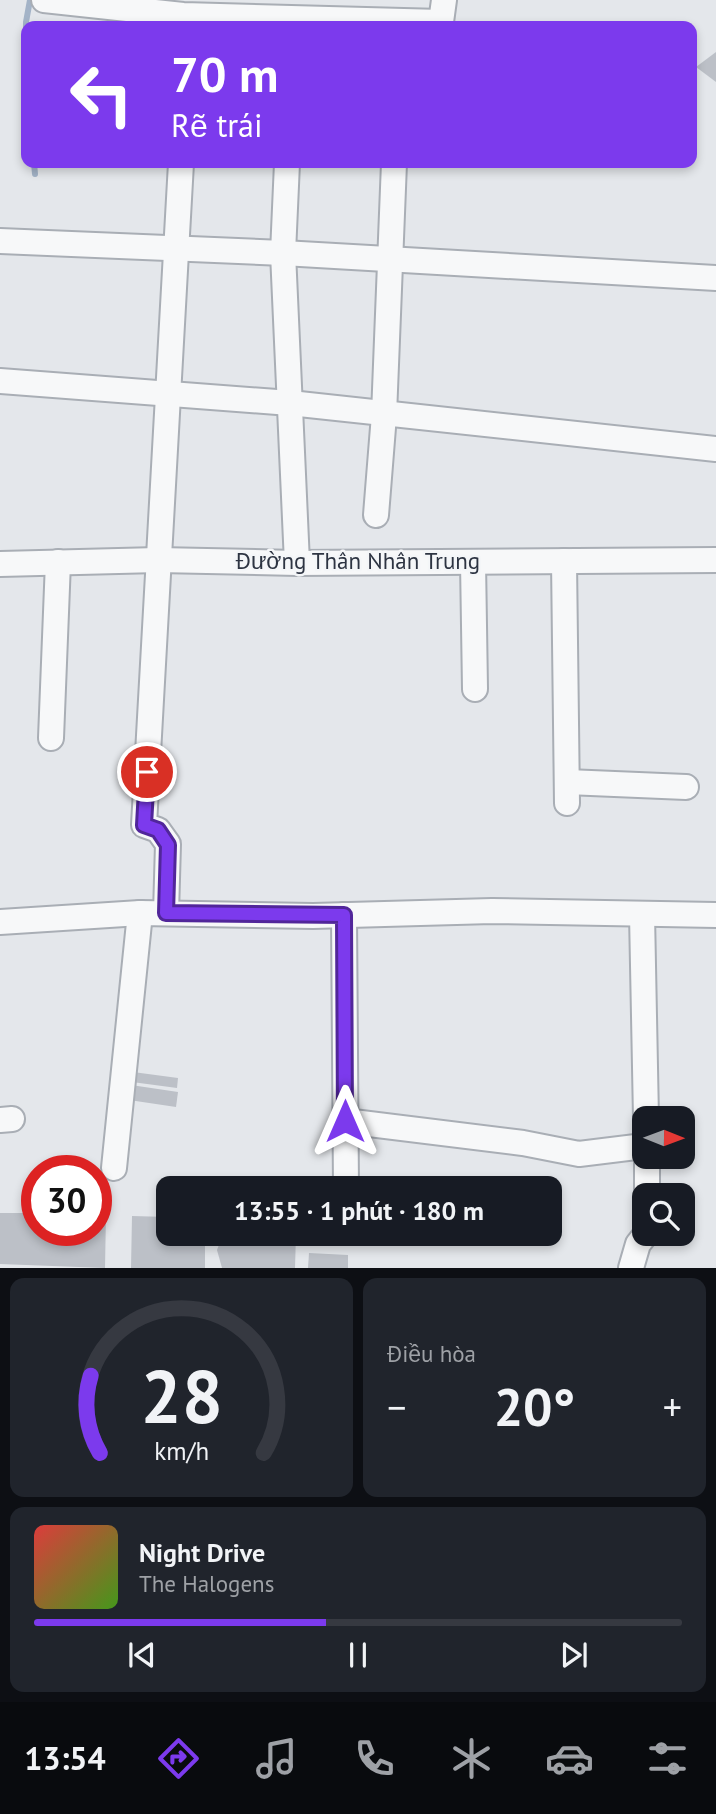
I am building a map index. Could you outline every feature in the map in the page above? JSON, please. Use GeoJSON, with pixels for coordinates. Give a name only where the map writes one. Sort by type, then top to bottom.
{"type":"FeatureCollection","features":[{"type":"Feature","properties":{"kind":"street"},"geometry":{"type":"LineString","coordinates":[[44,0],[183,20],[280,8],[430,21]]}},
{"type":"Feature","properties":{"kind":"street"},"geometry":{"type":"LineString","coordinates":[[441,21],[444,0]]}},
{"type":"Feature","properties":{"kind":"street"},"geometry":{"type":"LineString","coordinates":[[166,913],[168,845],[158,830],[144,825],[181,168]]}},
{"type":"Feature","properties":{"kind":"street"},"geometry":{"type":"LineString","coordinates":[[287,168],[283,253],[296,563]]}},
{"type":"Feature","properties":{"kind":"street"},"geometry":{"type":"LineString","coordinates":[[376,515],[384,415],[394,168]]}},
{"type":"Feature","properties":{"kind":"street"},"geometry":{"type":"LineString","coordinates":[[0,242],[283,253],[716,278]]}},
{"type":"Feature","properties":{"kind":"street"},"geometry":{"type":"LineString","coordinates":[[0,381],[290,404],[716,449]]}},
{"type":"Feature","properties":{"kind":"street","name":"Đường Thân Nhân Trung"},"geometry":{"type":"LineString","coordinates":[[0,565],[158,560],[296,563],[716,560]]}},
{"type":"Feature","properties":{"kind":"street"},"geometry":{"type":"LineString","coordinates":[[564,561],[567,792],[687,787]]}},
{"type":"Feature","properties":{"kind":"street"},"geometry":{"type":"LineString","coordinates":[[51,738],[58,562]]}},
{"type":"Feature","properties":{"kind":"street"},"geometry":{"type":"LineString","coordinates":[[473,562],[475,689]]}},
{"type":"Feature","properties":{"kind":"street"},"geometry":{"type":"LineString","coordinates":[[0,922],[139,913],[344,915],[492,911],[716,915]]}},
{"type":"Feature","properties":{"kind":"street"},"geometry":{"type":"LineString","coordinates":[[114,1168],[139,913]]}},
{"type":"Feature","properties":{"kind":"street"},"geometry":{"type":"LineString","coordinates":[[642,914],[646,1106]]}},
{"type":"Feature","properties":{"kind":"street"},"geometry":{"type":"LineString","coordinates":[[344,915],[345,1176]]}},
{"type":"Feature","properties":{"kind":"street"},"geometry":{"type":"LineString","coordinates":[[345,1121],[523,1143],[579,1154],[632,1147]]}},
{"type":"Feature","properties":{"kind":"street"},"geometry":{"type":"LineString","coordinates":[[631,1268],[637,1246]]}},
{"type":"Feature","properties":{"kind":"building"},"geometry":{"type":"Polygon","coordinates":[[[716,52],[716,82],[697,68],[716,52]]]}},
{"type":"Feature","properties":{"kind":"building"},"geometry":{"type":"Polygon","coordinates":[[[133,1072],[178,1078],[177,1088],[132,1082],[133,1072]]]}},
{"type":"Feature","properties":{"kind":"building"},"geometry":{"type":"Polygon","coordinates":[[[131,1085],[178,1092],[176,1107],[129,1100],[131,1085]]]}},
{"type":"Feature","properties":{"kind":"building"},"geometry":{"type":"Polygon","coordinates":[[[0,1213],[21,1213],[21,1246],[105,1246],[105,1268],[0,1264],[0,1213]]]}},
{"type":"Feature","properties":{"kind":"building"},"geometry":{"type":"Polygon","coordinates":[[[132,1216],[156,1217],[156,1246],[205,1246],[205,1268],[131,1268],[132,1216]]]}},
{"type":"Feature","properties":{"kind":"building"},"geometry":{"type":"Polygon","coordinates":[[[218,1246],[296,1246],[295,1268],[222,1268],[217,1250],[218,1246]]]}},
{"type":"Feature","properties":{"kind":"building"},"geometry":{"type":"Polygon","coordinates":[[[309,1253],[348,1255],[348,1268],[308,1268],[309,1253]]]}},
{"type":"Feature","properties":{"kind":"waterway"},"geometry":{"type":"LineString","coordinates":[[26,21],[30,0]]}},
{"type":"Feature","properties":{"kind":"waterway"},"geometry":{"type":"LineString","coordinates":[[34,168],[35,174]]}},
{"type":"Feature","properties":{"kind":"route"},"geometry":{"type":"LineString","coordinates":[[147,772],[144,825],[158,830],[165,836],[168,845],[166,913],[344,915],[345,1121]]}}]}
